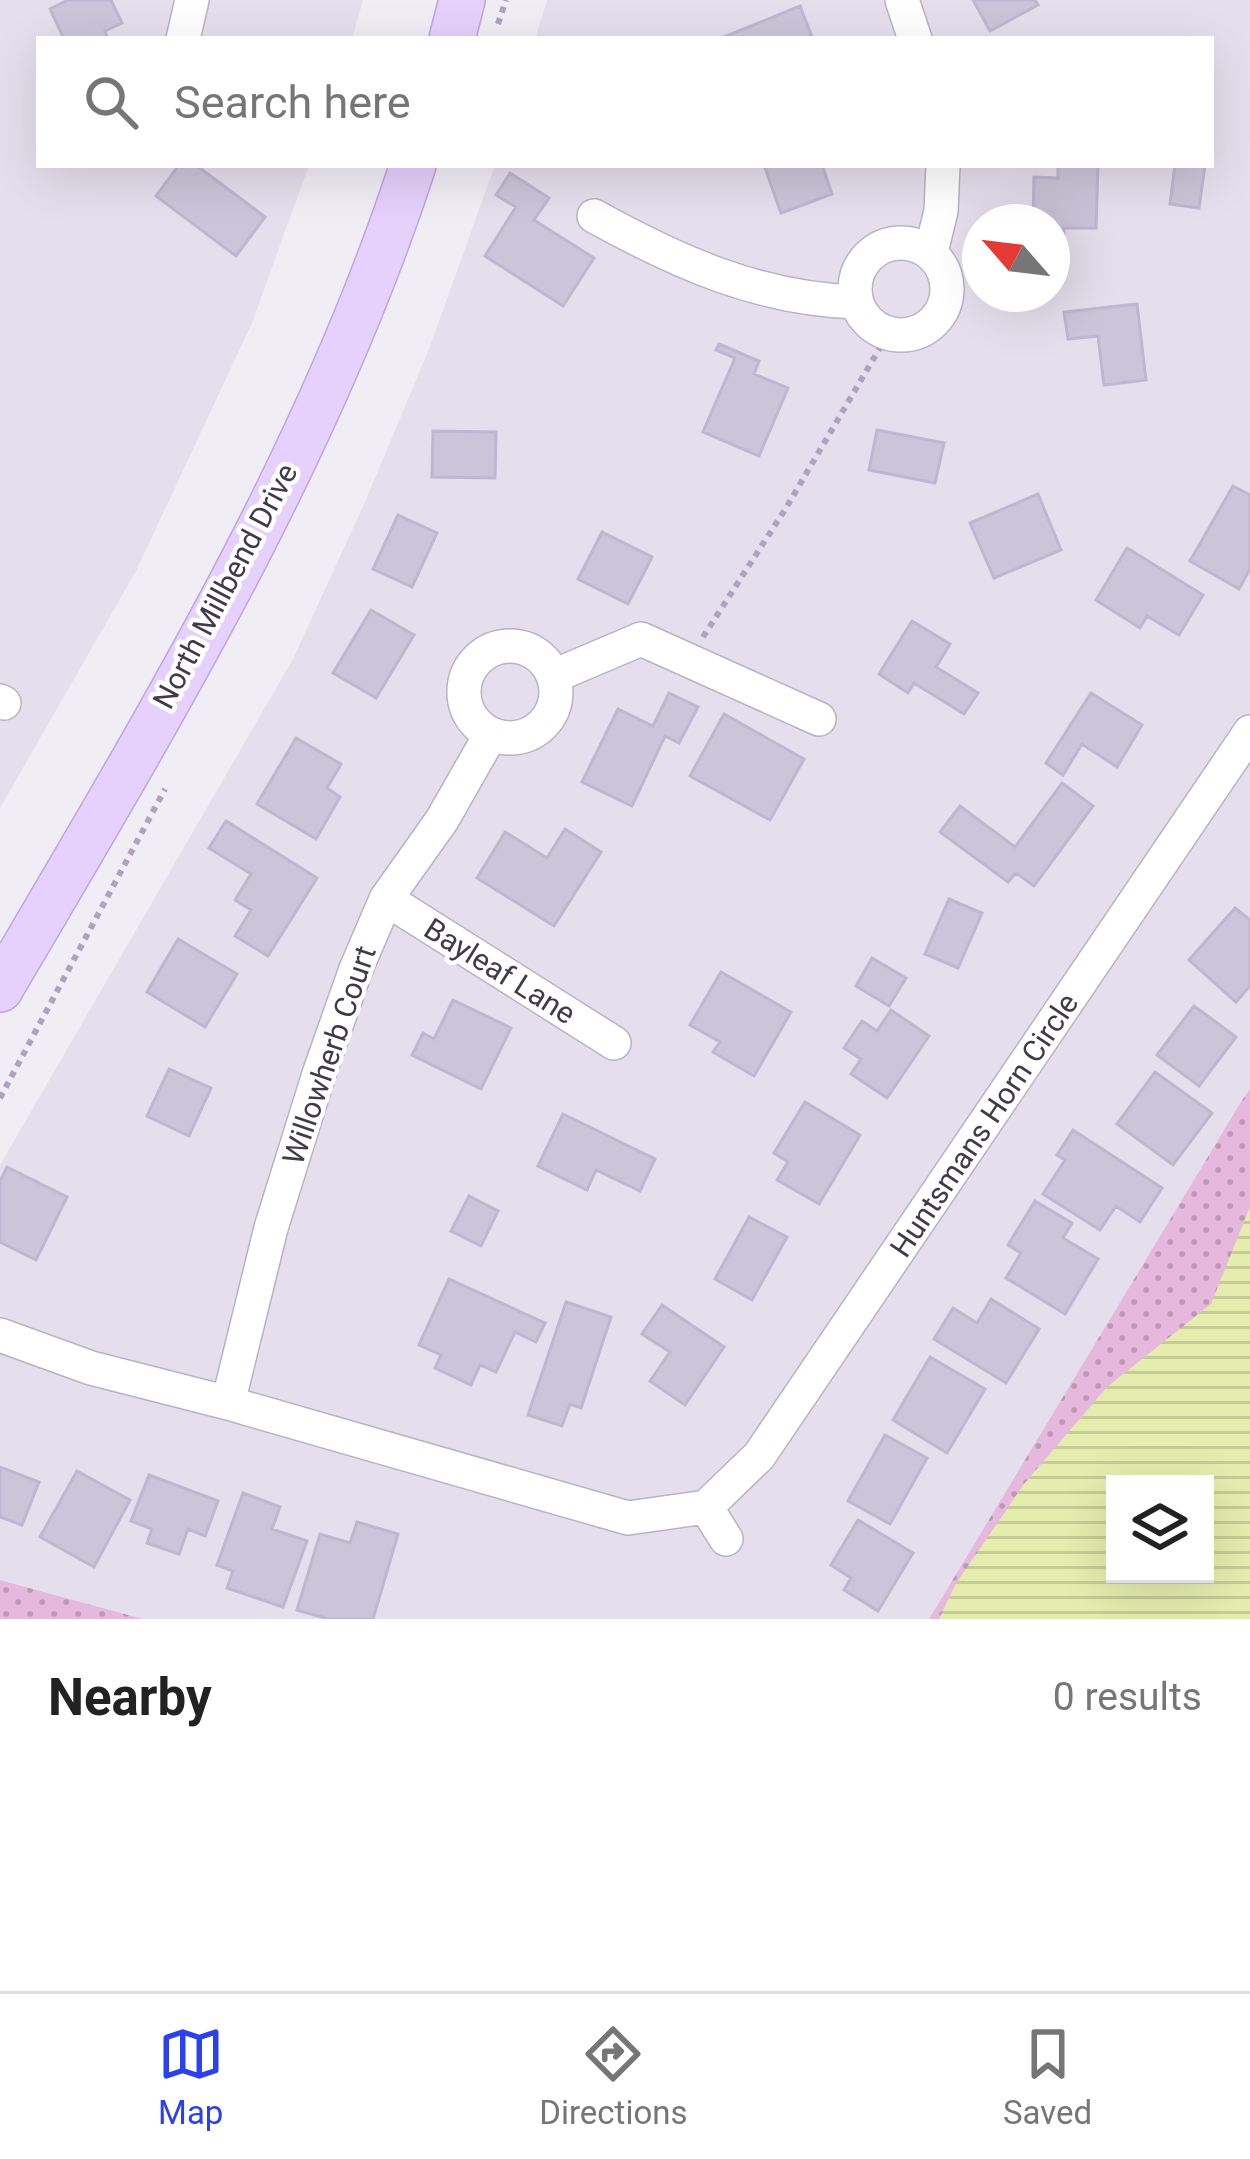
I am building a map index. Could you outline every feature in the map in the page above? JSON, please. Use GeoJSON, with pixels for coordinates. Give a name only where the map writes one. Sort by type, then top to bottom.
{"type":"FeatureCollection","features":[{"type":"Feature","properties":{"kind":"street"},"geometry":{"type":"LineString","coordinates":[[184,36],[192,0]]}},
{"type":"Feature","properties":{"kind":"street"},"geometry":{"type":"LineString","coordinates":[[453,36],[462,0]]}},
{"type":"Feature","properties":{"kind":"street"},"geometry":{"type":"LineString","coordinates":[[902,0],[914,36]]}},
{"type":"Feature","properties":{"kind":"street","name":"North Millbend Drive"},"geometry":{"type":"LineString","coordinates":[[0,989],[197,647],[277,492],[349,335],[412,168]]}},
{"type":"Feature","properties":{"kind":"street"},"geometry":{"type":"LineString","coordinates":[[931,252],[941,212],[943,168]]}},
{"type":"Feature","properties":{"kind":"street"},"geometry":{"type":"LineString","coordinates":[[594,216],[687,265],[796,297],[856,302]]}},
{"type":"Feature","properties":{"kind":"street"},"geometry":{"type":"LineString","coordinates":[[898,243],[931,252],[947,278],[942,312],[913,335],[888,334],[874,327],[856,302],[858,271],[874,252],[898,243]]}},
{"type":"Feature","properties":{"kind":"street"},"geometry":{"type":"LineString","coordinates":[[554,676],[641,639],[819,719]]}},
{"type":"Feature","properties":{"kind":"street"},"geometry":{"type":"LineString","coordinates":[[498,647],[526,649],[543,659],[554,676],[556,701],[542,726],[528,735],[491,734],[472,717],[466,703],[467,675],[476,662],[498,647]]}},
{"type":"Feature","properties":{"kind":"street","name":"Huntsmans Horn Circle"},"geometry":{"type":"LineString","coordinates":[[706,1508],[759,1456],[1250,732]]}},
{"type":"Feature","properties":{"kind":"street","name":"Willowherb Court"},"geometry":{"type":"LineString","coordinates":[[228,1403],[271,1228],[356,969],[386,899],[442,820],[491,734]]}},
{"type":"Feature","properties":{"kind":"street","name":"Bayleaf Lane"},"geometry":{"type":"LineString","coordinates":[[386,899],[614,1043]]}},
{"type":"Feature","properties":{"kind":"street"},"geometry":{"type":"LineString","coordinates":[[0,1335],[91,1368],[628,1518],[706,1508],[726,1539]]}},
{"type":"Feature","properties":{"kind":"path"},"geometry":{"type":"LineString","coordinates":[[688,660],[786,508],[888,334]]}},
{"type":"Feature","properties":{"kind":"shaded area"},"geometry":{"type":"Polygon","coordinates":[[[0,0],[363,0],[353,36],[36,36],[36,168],[308,168],[252,323],[136,571],[0,808],[0,0]]]}},
{"type":"Feature","properties":{"kind":"shaded area"},"geometry":{"type":"Polygon","coordinates":[[[547,0],[1250,0],[1250,1089],[929,1619],[143,1619],[0,1580],[0,1165],[293,659],[429,349],[494,168],[1214,168],[1214,36],[536,36],[547,0]]]}},
{"type":"Feature","properties":{"kind":"shaded area"},"geometry":{"type":"Polygon","coordinates":[[[1250,1089],[1250,1619],[929,1619],[1241,1102],[1250,1089]]]}},
{"type":"Feature","properties":{"kind":"shaded area"},"geometry":{"type":"Polygon","coordinates":[[[1250,1207],[1250,1619],[939,1619],[955,1585],[1024,1484],[1107,1387],[1211,1304],[1250,1207]]]}},
{"type":"Feature","properties":{"kind":"shaded area"},"geometry":{"type":"Polygon","coordinates":[[[0,1580],[143,1619],[0,1619],[0,1580]]]}},
{"type":"Feature","properties":{"kind":"building"},"geometry":{"type":"Polygon","coordinates":[[[68,0],[111,0],[122,23],[105,31],[107,36],[63,36],[50,9],[68,0]]]}},
{"type":"Feature","properties":{"kind":"building"},"geometry":{"type":"Polygon","coordinates":[[[973,0],[1035,0],[1038,5],[990,31],[973,0]]]}},
{"type":"Feature","properties":{"kind":"building"},"geometry":{"type":"Polygon","coordinates":[[[800,6],[812,36],[726,36],[800,6]]]}},
{"type":"Feature","properties":{"kind":"building"},"geometry":{"type":"Polygon","coordinates":[[[177,168],[200,168],[265,217],[236,256],[156,196],[177,168]]]}},
{"type":"Feature","properties":{"kind":"building"},"geometry":{"type":"Polygon","coordinates":[[[765,168],[823,168],[832,194],[781,213],[765,168]]]}},
{"type":"Feature","properties":{"kind":"building"},"geometry":{"type":"Polygon","coordinates":[[[1058,168],[1098,168],[1096,228],[1070,228],[1070,204],[1033,204],[1034,177],[1058,178],[1058,168]]]}},
{"type":"Feature","properties":{"kind":"building"},"geometry":{"type":"Polygon","coordinates":[[[1175,168],[1205,168],[1199,208],[1170,204],[1175,168]]]}},
{"type":"Feature","properties":{"kind":"building"},"geometry":{"type":"Polygon","coordinates":[[[510,173],[549,198],[534,220],[594,258],[563,306],[485,256],[516,207],[496,195],[510,173]]]}},
{"type":"Feature","properties":{"kind":"building"},"geometry":{"type":"Polygon","coordinates":[[[1137,304],[1146,380],[1104,385],[1098,336],[1068,339],[1064,312],[1137,304]]]}},
{"type":"Feature","properties":{"kind":"building"},"geometry":{"type":"Polygon","coordinates":[[[719,344],[759,361],[754,374],[788,388],[759,456],[703,432],[735,358],[716,350],[719,344]]]}},
{"type":"Feature","properties":{"kind":"building"},"geometry":{"type":"Polygon","coordinates":[[[877,430],[944,443],[935,483],[869,470],[877,430]]]}},
{"type":"Feature","properties":{"kind":"building"},"geometry":{"type":"Polygon","coordinates":[[[433,431],[496,432],[495,478],[432,477],[433,431]]]}},
{"type":"Feature","properties":{"kind":"building"},"geometry":{"type":"Polygon","coordinates":[[[1233,486],[1250,495],[1250,569],[1239,589],[1190,561],[1233,486]]]}},
{"type":"Feature","properties":{"kind":"building"},"geometry":{"type":"Polygon","coordinates":[[[1038,494],[1061,550],[994,578],[970,523],[1038,494]]]}},
{"type":"Feature","properties":{"kind":"building"},"geometry":{"type":"Polygon","coordinates":[[[398,515],[437,533],[412,587],[373,569],[398,515]]]}},
{"type":"Feature","properties":{"kind":"building"},"geometry":{"type":"Polygon","coordinates":[[[602,532],[652,557],[628,604],[578,579],[602,532]]]}},
{"type":"Feature","properties":{"kind":"building"},"geometry":{"type":"Polygon","coordinates":[[[1127,548],[1203,595],[1179,635],[1147,616],[1140,628],[1096,600],[1127,548]]]}},
{"type":"Feature","properties":{"kind":"building"},"geometry":{"type":"Polygon","coordinates":[[[371,610],[414,635],[376,698],[333,673],[371,610]]]}},
{"type":"Feature","properties":{"kind":"building"},"geometry":{"type":"Polygon","coordinates":[[[912,621],[950,644],[936,667],[978,693],[964,714],[914,683],[908,693],[879,674],[912,621]]]}},
{"type":"Feature","properties":{"kind":"building"},"geometry":{"type":"Polygon","coordinates":[[[669,693],[698,707],[679,743],[665,736],[632,806],[582,782],[618,709],[653,726],[669,693]]]}},
{"type":"Feature","properties":{"kind":"building"},"geometry":{"type":"Polygon","coordinates":[[[1091,693],[1142,725],[1117,767],[1082,744],[1063,775],[1046,763],[1091,693]]]}},
{"type":"Feature","properties":{"kind":"building"},"geometry":{"type":"Polygon","coordinates":[[[724,714],[804,759],[770,820],[690,776],[724,714]]]}},
{"type":"Feature","properties":{"kind":"building"},"geometry":{"type":"Polygon","coordinates":[[[296,738],[341,764],[327,788],[340,797],[316,839],[257,804],[296,738]]]}},
{"type":"Feature","properties":{"kind":"building"},"geometry":{"type":"Polygon","coordinates":[[[1062,783],[1093,806],[1034,886],[1016,873],[1008,882],[940,832],[960,806],[1015,847],[1062,783]]]}},
{"type":"Feature","properties":{"kind":"building"},"geometry":{"type":"Polygon","coordinates":[[[226,821],[317,878],[268,956],[235,936],[251,910],[235,900],[251,874],[209,848],[226,821]]]}},
{"type":"Feature","properties":{"kind":"building"},"geometry":{"type":"Polygon","coordinates":[[[565,829],[601,852],[554,926],[477,878],[505,832],[547,858],[565,829]]]}},
{"type":"Feature","properties":{"kind":"building"},"geometry":{"type":"Polygon","coordinates":[[[949,899],[982,913],[958,968],[925,954],[949,899]]]}},
{"type":"Feature","properties":{"kind":"building"},"geometry":{"type":"Polygon","coordinates":[[[1235,908],[1250,920],[1250,986],[1236,1002],[1189,960],[1235,908]]]}},
{"type":"Feature","properties":{"kind":"building"},"geometry":{"type":"Polygon","coordinates":[[[178,939],[237,974],[205,1027],[147,992],[178,939]]]}},
{"type":"Feature","properties":{"kind":"building"},"geometry":{"type":"Polygon","coordinates":[[[872,958],[906,978],[889,1006],[856,986],[872,958]]]}},
{"type":"Feature","properties":{"kind":"building"},"geometry":{"type":"Polygon","coordinates":[[[721,972],[791,1012],[754,1076],[713,1052],[720,1042],[690,1025],[721,972]]]}},
{"type":"Feature","properties":{"kind":"building"},"geometry":{"type":"Polygon","coordinates":[[[453,1000],[511,1028],[481,1089],[412,1055],[423,1033],[434,1039],[453,1000]]]}},
{"type":"Feature","properties":{"kind":"building"},"geometry":{"type":"Polygon","coordinates":[[[1194,1006],[1236,1037],[1199,1086],[1157,1055],[1194,1006]]]}},
{"type":"Feature","properties":{"kind":"building"},"geometry":{"type":"Polygon","coordinates":[[[891,1010],[929,1036],[887,1098],[851,1074],[861,1059],[844,1048],[862,1021],[877,1031],[891,1010]]]}},
{"type":"Feature","properties":{"kind":"building"},"geometry":{"type":"Polygon","coordinates":[[[169,1069],[211,1088],[189,1136],[147,1116],[169,1069]]]}},
{"type":"Feature","properties":{"kind":"building"},"geometry":{"type":"Polygon","coordinates":[[[1155,1072],[1212,1113],[1173,1165],[1117,1124],[1155,1072]]]}},
{"type":"Feature","properties":{"kind":"building"},"geometry":{"type":"Polygon","coordinates":[[[805,1102],[860,1135],[819,1204],[777,1180],[788,1162],[774,1153],[805,1102]]]}},
{"type":"Feature","properties":{"kind":"building"},"geometry":{"type":"Polygon","coordinates":[[[563,1114],[655,1159],[640,1191],[596,1170],[587,1190],[538,1166],[563,1114]]]}},
{"type":"Feature","properties":{"kind":"building"},"geometry":{"type":"Polygon","coordinates":[[[1073,1130],[1162,1188],[1140,1222],[1116,1206],[1100,1230],[1043,1194],[1065,1160],[1057,1155],[1073,1130]]]}},
{"type":"Feature","properties":{"kind":"building"},"geometry":{"type":"Polygon","coordinates":[[[7,1167],[67,1197],[36,1260],[0,1242],[0,1181],[7,1167]]]}},
{"type":"Feature","properties":{"kind":"building"},"geometry":{"type":"Polygon","coordinates":[[[469,1196],[498,1211],[481,1246],[451,1231],[469,1196]]]}},
{"type":"Feature","properties":{"kind":"building"},"geometry":{"type":"Polygon","coordinates":[[[1035,1201],[1072,1223],[1063,1238],[1098,1259],[1065,1314],[1006,1278],[1021,1253],[1008,1245],[1035,1201]]]}},
{"type":"Feature","properties":{"kind":"building"},"geometry":{"type":"Polygon","coordinates":[[[749,1217],[787,1237],[752,1300],[715,1279],[749,1217]]]}},
{"type":"Feature","properties":{"kind":"building"},"geometry":{"type":"Polygon","coordinates":[[[449,1279],[545,1323],[536,1342],[515,1332],[496,1372],[480,1365],[471,1385],[435,1368],[441,1355],[419,1345],[449,1279]]]}},
{"type":"Feature","properties":{"kind":"building"},"geometry":{"type":"Polygon","coordinates":[[[991,1299],[1039,1329],[1006,1383],[934,1339],[953,1308],[977,1323],[991,1299]]]}},
{"type":"Feature","properties":{"kind":"building"},"geometry":{"type":"Polygon","coordinates":[[[566,1302],[611,1317],[581,1408],[570,1404],[562,1426],[528,1415],[566,1302]]]}},
{"type":"Feature","properties":{"kind":"building"},"geometry":{"type":"Polygon","coordinates":[[[662,1305],[724,1347],[685,1405],[650,1381],[670,1352],[642,1334],[662,1305]]]}},
{"type":"Feature","properties":{"kind":"building"},"geometry":{"type":"Polygon","coordinates":[[[930,1357],[985,1389],[947,1453],[893,1420],[930,1357]]]}},
{"type":"Feature","properties":{"kind":"building"},"geometry":{"type":"Polygon","coordinates":[[[885,1435],[927,1458],[890,1524],[848,1501],[885,1435]]]}},
{"type":"Feature","properties":{"kind":"building"},"geometry":{"type":"Polygon","coordinates":[[[0,1467],[39,1482],[22,1525],[0,1517],[0,1467]]]}},
{"type":"Feature","properties":{"kind":"building"},"geometry":{"type":"Polygon","coordinates":[[[77,1471],[130,1500],[94,1567],[40,1537],[77,1471]]]}},
{"type":"Feature","properties":{"kind":"building"},"geometry":{"type":"Polygon","coordinates":[[[149,1475],[218,1501],[205,1536],[188,1529],[179,1554],[147,1543],[152,1529],[131,1521],[149,1475]]]}},
{"type":"Feature","properties":{"kind":"building"},"geometry":{"type":"Polygon","coordinates":[[[243,1493],[280,1507],[272,1529],[307,1541],[283,1607],[227,1588],[233,1571],[217,1565],[243,1493]]]}},
{"type":"Feature","properties":{"kind":"building"},"geometry":{"type":"Polygon","coordinates":[[[858,1520],[913,1553],[878,1611],[844,1590],[851,1578],[831,1565],[858,1520]]]}},
{"type":"Feature","properties":{"kind":"building"},"geometry":{"type":"Polygon","coordinates":[[[357,1522],[398,1534],[373,1619],[328,1619],[297,1610],[320,1534],[350,1543],[357,1522]]]}}]}
